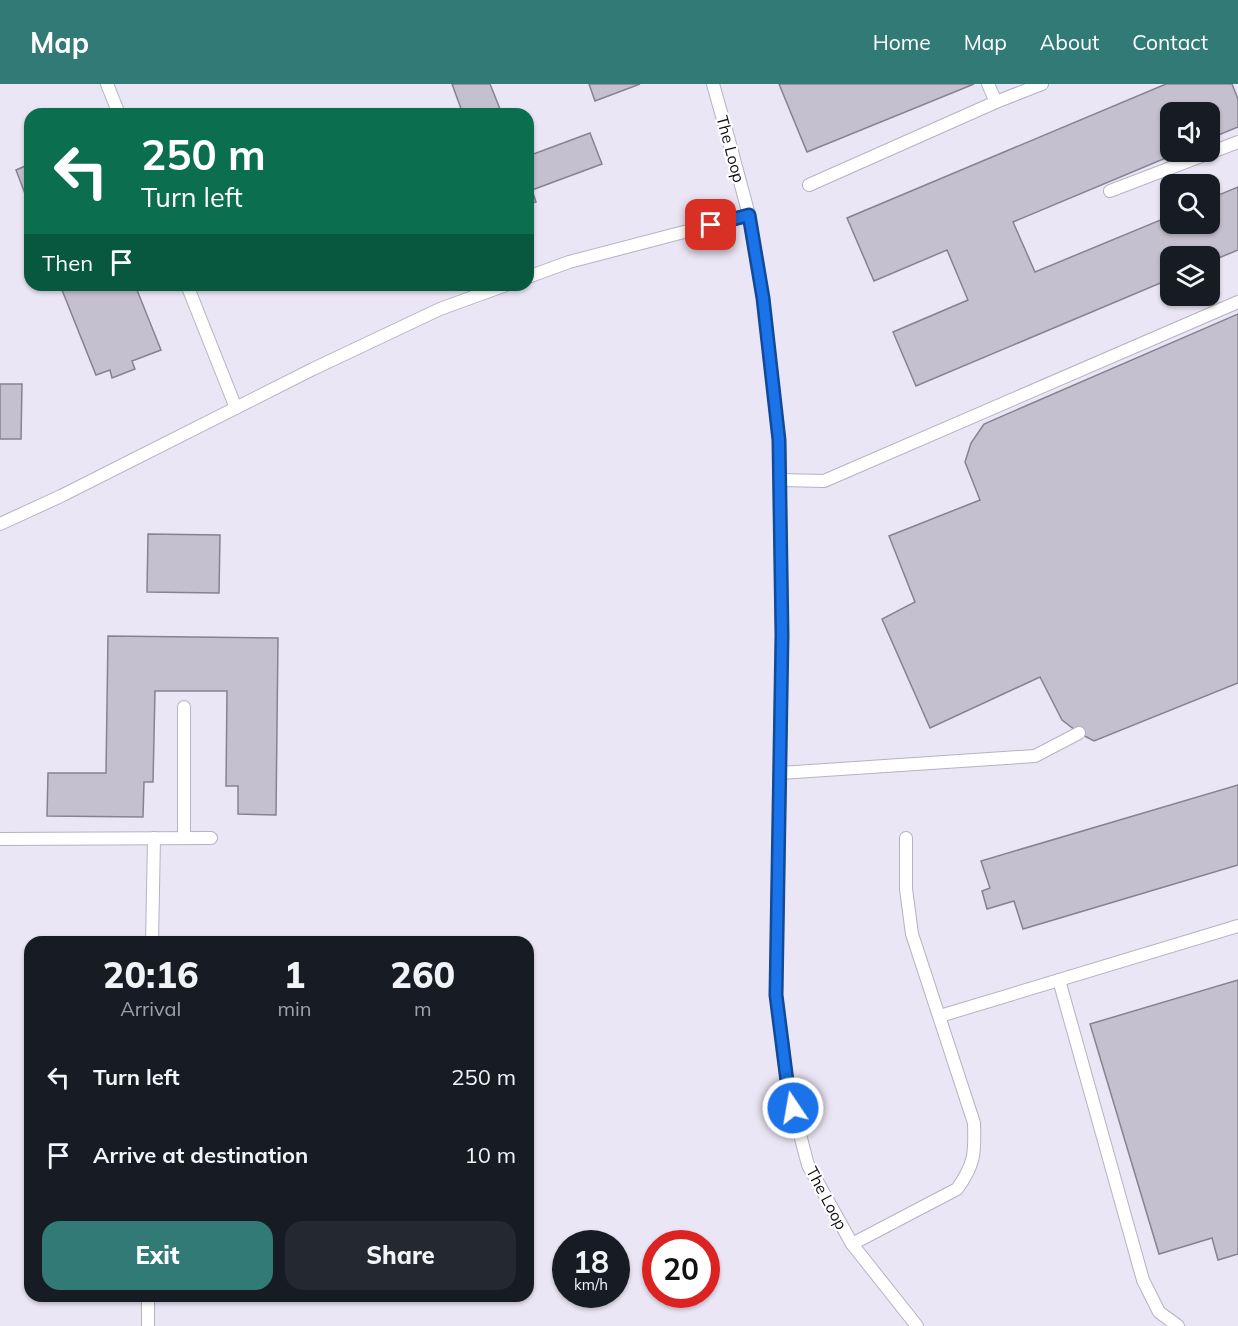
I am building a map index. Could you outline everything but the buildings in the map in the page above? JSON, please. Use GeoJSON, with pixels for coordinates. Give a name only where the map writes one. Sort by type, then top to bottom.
{"type":"FeatureCollection","features":[{"type":"Feature","properties":{"kind":"lane"},"geometry":{"type":"LineString","coordinates":[[107,84],[117,108]]}},
{"type":"Feature","properties":{"kind":"lane","name":"The Loop"},"geometry":{"type":"LineString","coordinates":[[713,84],[749,215],[763,298],[779,440],[782,635],[776,995],[788,1089],[808,1165],[852,1244],[917,1326]]}},
{"type":"Feature","properties":{"kind":"lane"},"geometry":{"type":"LineString","coordinates":[[988,84],[996,102]]}},
{"type":"Feature","properties":{"kind":"lane"},"geometry":{"type":"LineString","coordinates":[[809,184],[1042,84]]}},
{"type":"Feature","properties":{"kind":"lane"},"geometry":{"type":"LineString","coordinates":[[1110,191],[1238,142]]}},
{"type":"Feature","properties":{"kind":"lane"},"geometry":{"type":"LineString","coordinates":[[534,275],[569,262],[749,215]]}},
{"type":"Feature","properties":{"kind":"lane"},"geometry":{"type":"LineString","coordinates":[[189,291],[236,408]]}},
{"type":"Feature","properties":{"kind":"lane"},"geometry":{"type":"LineString","coordinates":[[0,524],[61,496],[314,369],[441,309],[490,291]]}},
{"type":"Feature","properties":{"kind":"lane"},"geometry":{"type":"LineString","coordinates":[[780,480],[824,481],[1238,302]]}},
{"type":"Feature","properties":{"kind":"lane"},"geometry":{"type":"LineString","coordinates":[[184,707],[184,838]]}},
{"type":"Feature","properties":{"kind":"lane"},"geometry":{"type":"LineString","coordinates":[[780,773],[1035,756],[1079,733]]}},
{"type":"Feature","properties":{"kind":"lane"},"geometry":{"type":"LineString","coordinates":[[152,936],[154,838]]}},
{"type":"Feature","properties":{"kind":"lane"},"geometry":{"type":"LineString","coordinates":[[0,839],[211,838]]}},
{"type":"Feature","properties":{"kind":"lane"},"geometry":{"type":"LineString","coordinates":[[852,1244],[957,1189],[967,1175],[975,1150],[974,1123],[912,934],[906,889],[906,838]]}},
{"type":"Feature","properties":{"kind":"lane"},"geometry":{"type":"LineString","coordinates":[[940,1016],[1238,926]]}},
{"type":"Feature","properties":{"kind":"lane"},"geometry":{"type":"LineString","coordinates":[[1059,980],[1143,1280],[1159,1312],[1178,1326]]}},
{"type":"Feature","properties":{"kind":"lane"},"geometry":{"type":"LineString","coordinates":[[148,1302],[148,1326]]}},
{"type":"Feature","properties":{"kind":"route"},"geometry":{"type":"LineString","coordinates":[[711,225],[749,215],[763,298],[779,440],[782,635],[776,995],[788,1089],[793,1108]]}}]}
